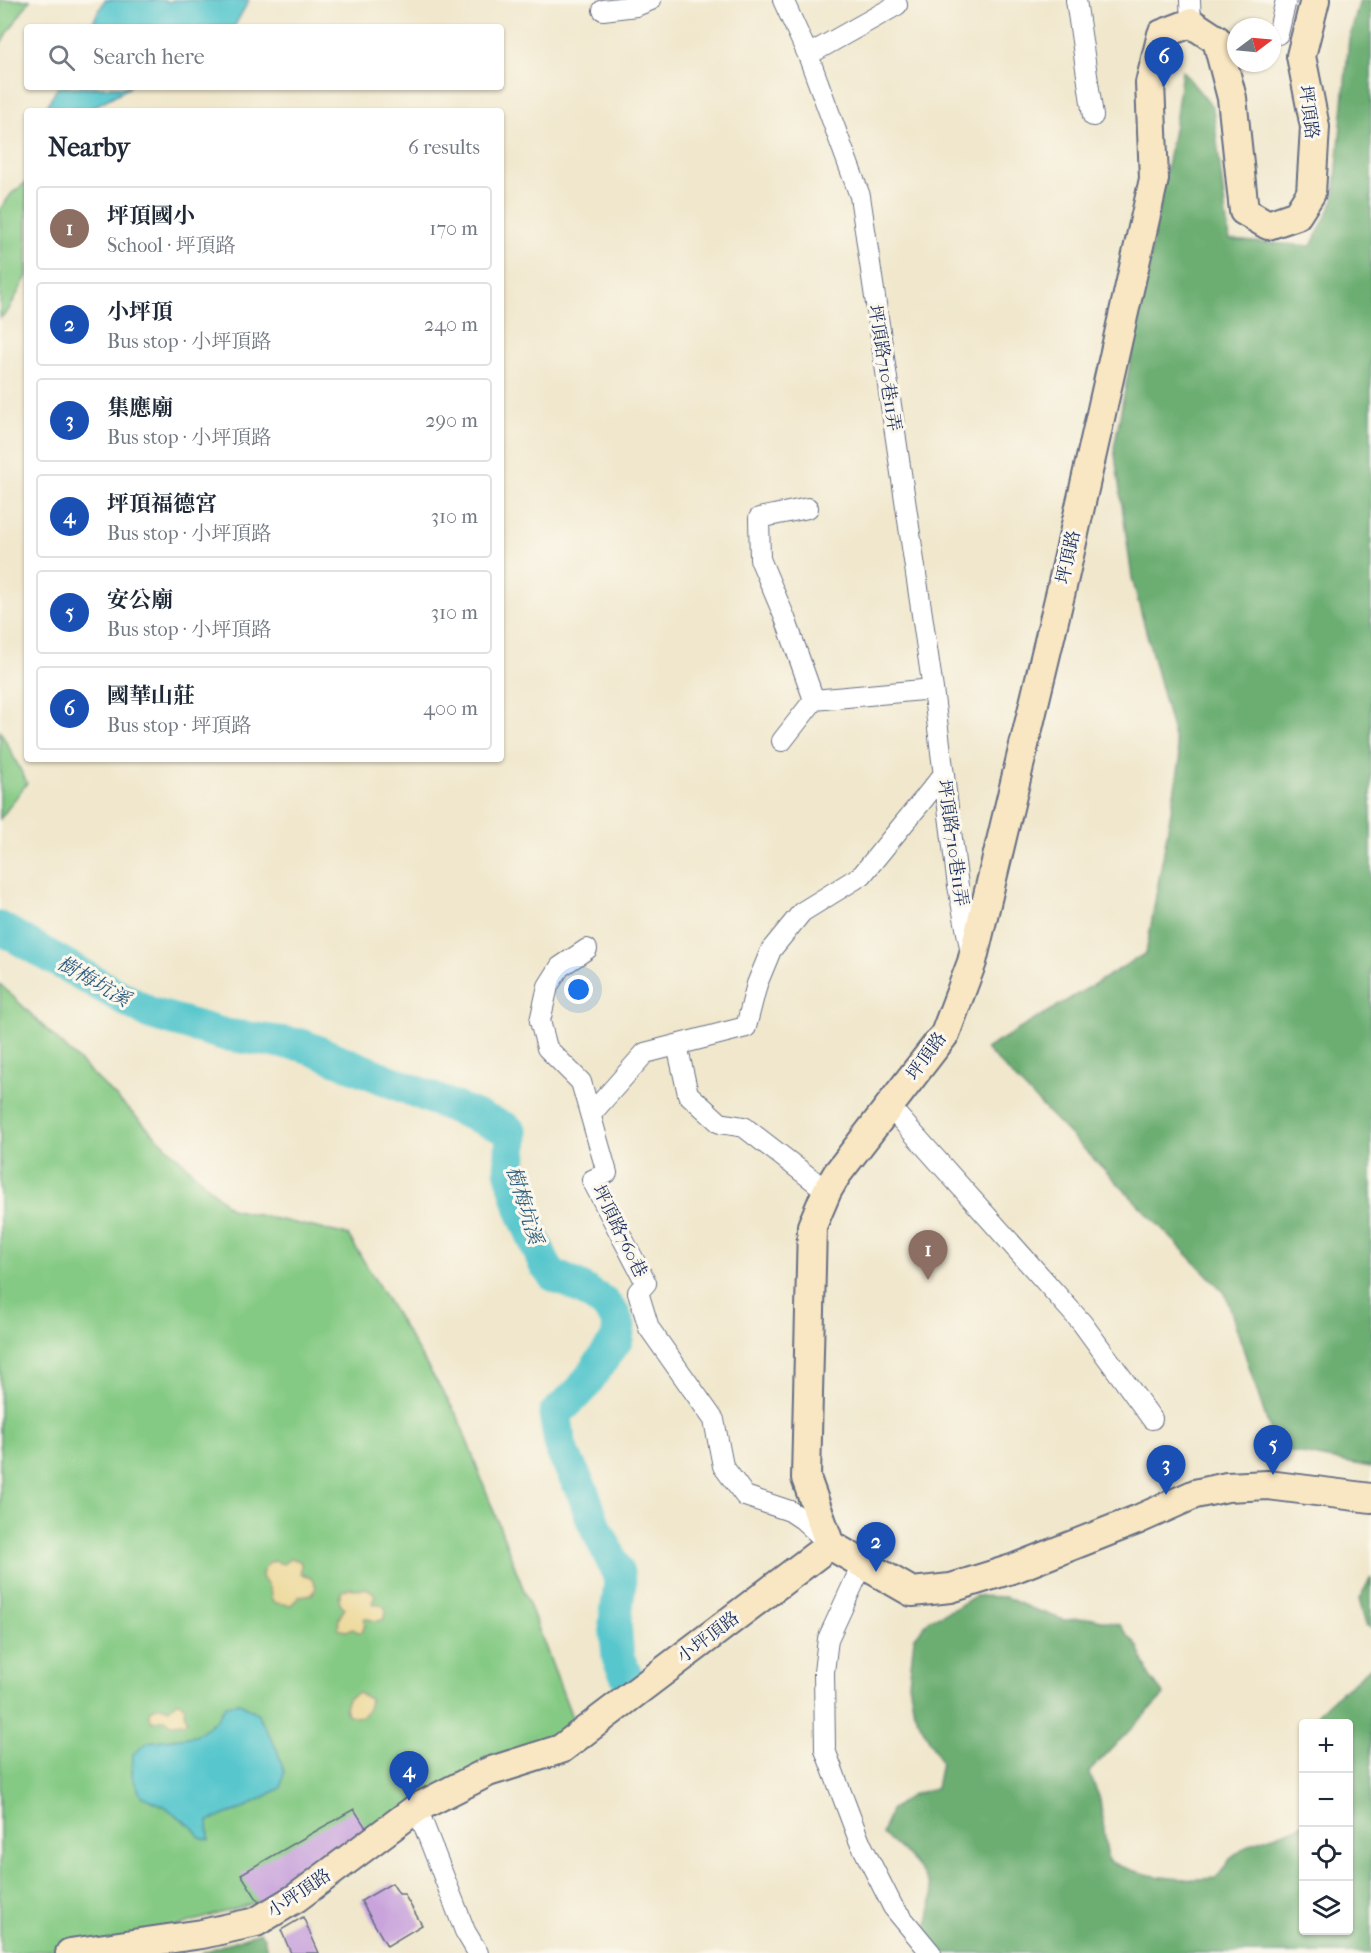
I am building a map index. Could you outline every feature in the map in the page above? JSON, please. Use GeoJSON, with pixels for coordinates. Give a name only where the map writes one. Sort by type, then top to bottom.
{"type":"FeatureCollection","features":[{"type":"Feature","properties":{"kind":"street"},"geometry":{"type":"LineString","coordinates":[[603,10],[636,6],[651,0]]}},
{"type":"Feature","properties":{"kind":"street","name":"坪頂路710巷11弄"},"geometry":{"type":"LineString","coordinates":[[783,0],[808,55],[860,196],[933,689],[958,886],[972,962]]}},
{"type":"Feature","properties":{"kind":"street"},"geometry":{"type":"LineString","coordinates":[[1076,0],[1093,116]]}},
{"type":"Feature","properties":{"kind":"street"},"geometry":{"type":"LineString","coordinates":[[1281,21],[1286,0]]}},
{"type":"Feature","properties":{"kind":"street","name":"坪頂路"},"geometry":{"type":"LineString","coordinates":[[830,1545],[806,1478],[812,1226],[837,1174],[945,1034],[972,962],[1063,580],[1154,179],[1150,83],[1162,34],[1191,11],[1217,40],[1232,98],[1244,211],[1268,225],[1297,215],[1311,193],[1315,127],[1301,56],[1315,0]]}},
{"type":"Feature","properties":{"kind":"street"},"geometry":{"type":"LineString","coordinates":[[808,55],[897,5]]}},
{"type":"Feature","properties":{"kind":"street"},"geometry":{"type":"LineString","coordinates":[[808,508],[759,518],[760,559],[785,618],[814,700]]}},
{"type":"Feature","properties":{"kind":"street"},"geometry":{"type":"LineString","coordinates":[[782,741],[814,700],[933,689]]}},
{"type":"Feature","properties":{"kind":"street"},"geometry":{"type":"LineString","coordinates":[[591,1114],[645,1053],[746,1027],[757,984],[771,950],[802,912],[862,875],[944,774]]}},
{"type":"Feature","properties":{"kind":"street"},"geometry":{"type":"LineString","coordinates":[[958,886],[987,903]]}},
{"type":"Feature","properties":{"kind":"street","name":"坪頂路760巷"},"geometry":{"type":"LineString","coordinates":[[587,949],[560,967],[548,986],[540,1021],[546,1048],[581,1082],[607,1173],[592,1180],[646,1283],[638,1292],[649,1328],[714,1420],[723,1466],[745,1496],[790,1511],[830,1545]]}},
{"type":"Feature","properties":{"kind":"street"},"geometry":{"type":"LineString","coordinates":[[677,1045],[688,1094],[720,1123],[744,1127],[827,1191]]}},
{"type":"Feature","properties":{"kind":"street"},"geometry":{"type":"LineString","coordinates":[[889,1106],[1082,1323],[1152,1419]]}},
{"type":"Feature","properties":{"kind":"street"},"geometry":{"type":"LineString","coordinates":[[830,1545],[912,1592],[951,1588],[1015,1568],[1139,1519],[1195,1494],[1227,1486],[1268,1485],[1371,1498]]}},
{"type":"Feature","properties":{"kind":"street","name":"小坪頂路"},"geometry":{"type":"LineString","coordinates":[[70,1953],[202,1934],[255,1922],[296,1898],[417,1808],[488,1772],[561,1749],[830,1545]]}},
{"type":"Feature","properties":{"kind":"street"},"geometry":{"type":"LineString","coordinates":[[862,1565],[828,1639],[824,1672],[825,1750],[859,1840],[893,1907],[931,1953]]}},
{"type":"Feature","properties":{"kind":"street"},"geometry":{"type":"LineString","coordinates":[[417,1808],[465,1931],[478,1953]]}},
{"type":"Feature","properties":{"kind":"green space"},"geometry":{"type":"Polygon","coordinates":[[[0,0],[30,0],[0,44],[0,0]]]}},
{"type":"Feature","properties":{"kind":"green space"},"geometry":{"type":"Polygon","coordinates":[[[1360,0],[1371,0],[1371,1467],[1276,1449],[1225,1293],[986,1049],[1146,953],[1180,760],[1132,578],[1114,448],[1175,124],[1182,70],[1213,108],[1229,240],[1311,246],[1334,200],[1349,39],[1360,0]]]}},
{"type":"Feature","properties":{"kind":"green space"},"geometry":{"type":"Polygon","coordinates":[[[24,184],[24,282],[8,311],[0,318],[0,209],[12,193],[24,184]]]}},
{"type":"Feature","properties":{"kind":"green space"},"geometry":{"type":"Polygon","coordinates":[[[0,730],[27,783],[0,819],[0,730]]]}},
{"type":"Feature","properties":{"kind":"green space"},"geometry":{"type":"Polygon","coordinates":[[[0,984],[231,1209],[348,1235],[458,1417],[575,1725],[271,1898],[120,1943],[18,1953],[0,1953],[0,984]]]}},
{"type":"Feature","properties":{"kind":"green space"},"geometry":{"type":"Polygon","coordinates":[[[1371,1577],[1371,1628],[1366,1625],[1359,1599],[1371,1577]]]}},
{"type":"Feature","properties":{"kind":"green space"},"geometry":{"type":"Polygon","coordinates":[[[975,1596],[1005,1597],[1064,1620],[1093,1618],[1120,1625],[1138,1647],[1149,1675],[1164,1695],[1089,1772],[1100,1799],[1108,1861],[1148,1875],[1188,1879],[1217,1878],[1230,1859],[1250,1844],[1299,1827],[1299,1935],[1353,1935],[1353,1719],[1314,1719],[1331,1700],[1371,1667],[1371,1953],[938,1953],[923,1944],[932,1903],[929,1885],[912,1860],[882,1834],[891,1810],[911,1795],[936,1788],[941,1762],[914,1712],[909,1683],[914,1638],[930,1619],[954,1609],[975,1596]]]}},
{"type":"Feature","properties":{"kind":"green space"},"geometry":{"type":"Polygon","coordinates":[[[260,1932],[265,1940],[267,1953],[201,1953],[260,1932]]]}},
{"type":"Feature","properties":{"kind":"sand"},"geometry":{"type":"Polygon","coordinates":[[[290,1559],[301,1563],[301,1573],[312,1579],[316,1587],[313,1594],[300,1596],[291,1605],[276,1603],[272,1600],[270,1590],[262,1575],[269,1563],[275,1561],[283,1564],[290,1559]]]}},
{"type":"Feature","properties":{"kind":"sand"},"geometry":{"type":"Polygon","coordinates":[[[350,1588],[358,1590],[366,1588],[373,1592],[375,1597],[373,1605],[377,1603],[385,1607],[383,1620],[375,1621],[365,1618],[365,1626],[361,1632],[353,1629],[346,1631],[338,1629],[339,1618],[345,1608],[339,1598],[342,1591],[350,1588]]]}},
{"type":"Feature","properties":{"kind":"sand"},"geometry":{"type":"Polygon","coordinates":[[[358,1693],[370,1699],[366,1712],[356,1717],[347,1714],[345,1707],[348,1698],[358,1693]]]}},
{"type":"Feature","properties":{"kind":"sand"},"geometry":{"type":"Polygon","coordinates":[[[176,1702],[185,1707],[187,1720],[185,1723],[171,1724],[165,1719],[152,1722],[149,1713],[151,1709],[161,1706],[169,1709],[176,1702]]]}},
{"type":"Feature","properties":{"kind":"water"},"geometry":{"type":"Polygon","coordinates":[[[105,0],[171,2],[172,0],[249,0],[236,24],[92,24],[105,0]]]}},
{"type":"Feature","properties":{"kind":"water"},"geometry":{"type":"Polygon","coordinates":[[[56,90],[124,90],[92,108],[46,107],[56,90]]]}},
{"type":"Feature","properties":{"kind":"water"},"geometry":{"type":"Polygon","coordinates":[[[240,1703],[257,1713],[277,1750],[284,1772],[281,1788],[242,1809],[208,1821],[209,1840],[200,1837],[192,1827],[164,1806],[141,1796],[132,1776],[133,1754],[148,1742],[196,1736],[217,1719],[226,1705],[240,1703]]]}},
{"type":"Feature","properties":{"kind":"building"},"geometry":{"type":"Polygon","coordinates":[[[354,1809],[368,1831],[262,1907],[241,1874],[354,1809]]]}},
{"type":"Feature","properties":{"kind":"building"},"geometry":{"type":"Polygon","coordinates":[[[392,1883],[399,1894],[404,1894],[422,1925],[387,1946],[361,1901],[392,1883]]]}},
{"type":"Feature","properties":{"kind":"building"},"geometry":{"type":"Polygon","coordinates":[[[303,1917],[319,1953],[291,1953],[281,1930],[303,1917]]]}},
{"type":"Feature","properties":{"kind":"waterway","name":"樹梅坑溪"},"geometry":{"type":"LineString","coordinates":[[0,928],[149,1013],[226,1035],[302,1045],[507,1129],[512,1134],[510,1170],[521,1209],[545,1265],[553,1275],[579,1287],[604,1303],[614,1315],[619,1326],[617,1339],[581,1390],[555,1414],[561,1449],[618,1573],[620,1584],[615,1622],[618,1658],[630,1683]]}},
{"type":"Feature","properties":{"kind":"place","name":"國華山莊"},"geometry":{"type":"Point","coordinates":[1164,87]}},
{"type":"Feature","properties":{"kind":"place","name":"坪頂國小"},"geometry":{"type":"Point","coordinates":[928,1280]}},
{"type":"Feature","properties":{"kind":"place","name":"安公廟"},"geometry":{"type":"Point","coordinates":[1273,1475]}},
{"type":"Feature","properties":{"kind":"place","name":"集應廟"},"geometry":{"type":"Point","coordinates":[1166,1495]}},
{"type":"Feature","properties":{"kind":"place","name":"小坪頂"},"geometry":{"type":"Point","coordinates":[876,1572]}},
{"type":"Feature","properties":{"kind":"place","name":"坪頂福德宮"},"geometry":{"type":"Point","coordinates":[409,1801]}}]}
